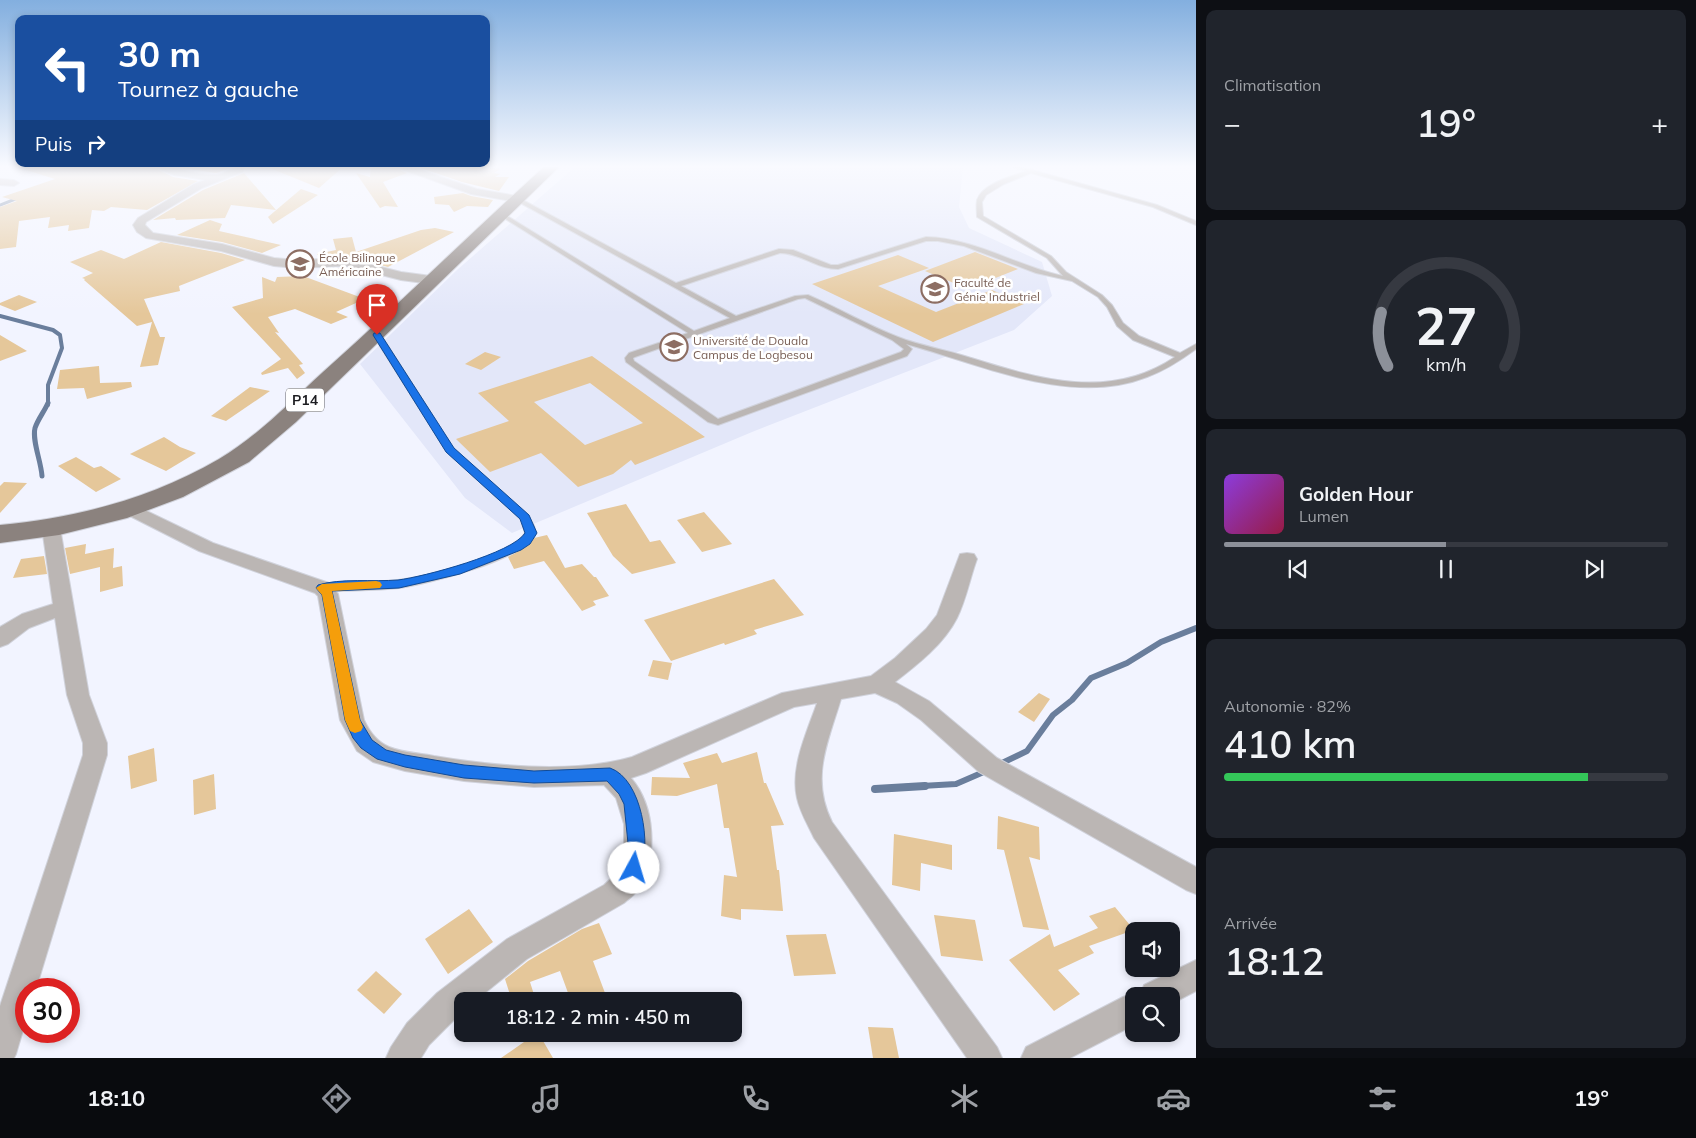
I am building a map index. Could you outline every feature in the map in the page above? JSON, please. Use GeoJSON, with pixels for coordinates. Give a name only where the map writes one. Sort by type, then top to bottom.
{"type":"FeatureCollection","features":[{"type":"Feature","properties":{"kind":"main road","name":"P14"},"geometry":{"type":"LineString","coordinates":[[0,534],[51,528],[128,508],[198,480],[228,465],[252,448],[377,335],[431,280],[502,215]]}},
{"type":"Feature","properties":{"kind":"street"},"geometry":{"type":"LineString","coordinates":[[148,215],[142,220],[140,226],[141,230],[150,236],[222,248],[274,262],[296,264],[346,262],[395,274],[431,280]]}},
{"type":"Feature","properties":{"kind":"street"},"geometry":{"type":"LineString","coordinates":[[128,508],[206,546],[264,569],[322,588],[328,594],[352,720],[358,734],[366,744],[382,754],[405,761],[464,771],[534,777],[610,774],[638,766],[790,699],[876,684],[903,664],[920,648],[947,617],[967,559]]}},
{"type":"Feature","properties":{"kind":"street"},"geometry":{"type":"LineString","coordinates":[[0,1054],[95,755],[95,742],[78,695],[51,528]]}},
{"type":"Feature","properties":{"kind":"street"},"geometry":{"type":"LineString","coordinates":[[0,639],[13,626],[27,619],[64,608]]}},
{"type":"Feature","properties":{"kind":"street"},"geometry":{"type":"LineString","coordinates":[[876,684],[901,695],[922,708],[971,754],[988,766],[1196,881]]}},
{"type":"Feature","properties":{"kind":"street"},"geometry":{"type":"LineString","coordinates":[[832,692],[809,767],[808,786],[812,810],[823,830],[986,1058]]}},
{"type":"Feature","properties":{"kind":"street"},"geometry":{"type":"LineString","coordinates":[[402,1058],[418,1034],[448,1004],[517,949],[614,894],[626,883],[634,868],[638,853],[635,823],[632,804],[625,789],[610,774]]}},
{"type":"Feature","properties":{"kind":"street"},"geometry":{"type":"LineString","coordinates":[[1173,987],[1196,975]]}},
{"type":"Feature","properties":{"kind":"street"},"geometry":{"type":"LineString","coordinates":[[1037,1058],[1125,1013]]}},
{"type":"Feature","properties":{"kind":"lane"},"geometry":{"type":"LineString","coordinates":[[503,215],[693,333]]}},
{"type":"Feature","properties":{"kind":"lane"},"geometry":{"type":"LineString","coordinates":[[547,215],[735,318]]}},
{"type":"Feature","properties":{"kind":"lane"},"geometry":{"type":"LineString","coordinates":[[980,215],[1049,257],[1072,279],[1100,296],[1110,306],[1120,324],[1127,331],[1148,344],[1182,357]]}},
{"type":"Feature","properties":{"kind":"lane"},"geometry":{"type":"LineString","coordinates":[[1178,215],[1196,223]]}},
{"type":"Feature","properties":{"kind":"lane"},"geometry":{"type":"LineString","coordinates":[[676,285],[779,251],[791,251],[830,267],[838,267],[926,239],[935,238],[951,241],[1035,271],[1072,279]]}},
{"type":"Feature","properties":{"kind":"lane"},"geometry":{"type":"LineString","coordinates":[[895,338],[908,349],[904,354],[718,422],[711,420],[630,362],[629,358],[632,355],[735,318],[797,297],[806,296],[895,338],[1026,378],[1052,384],[1079,386],[1108,385],[1136,379],[1182,357],[1196,346]]}},
{"type":"Feature","properties":{"kind":"lane"},"geometry":{"type":"LineString","coordinates":[[322,588],[399,584],[456,571],[517,547],[526,541],[531,533],[525,517],[450,450],[377,335]]}},
{"type":"Feature","properties":{"kind":"shaded area","name":"Université de Douala Campus de Logbesou"},"geometry":{"type":"Polygon","coordinates":[[[520,215],[963,215],[969,228],[1042,262],[1052,296],[1014,330],[752,432],[512,533],[465,498],[360,364],[457,270],[520,215]]]}},
{"type":"Feature","properties":{"kind":"building"},"geometry":{"type":"Polygon","coordinates":[[[0,215],[91,215],[89,228],[68,231],[69,225],[48,228],[50,217],[19,221],[16,247],[0,249],[0,215]]]}},
{"type":"Feature","properties":{"kind":"building"},"geometry":{"type":"Polygon","coordinates":[[[161,215],[226,215],[225,218],[153,220],[161,215]]]}},
{"type":"Feature","properties":{"kind":"building"},"geometry":{"type":"Polygon","coordinates":[[[270,215],[286,215],[273,224],[268,217],[270,215]]]}},
{"type":"Feature","properties":{"kind":"building"},"geometry":{"type":"Polygon","coordinates":[[[210,220],[222,224],[219,231],[281,245],[262,253],[222,242],[177,235],[210,220]]]}},
{"type":"Feature","properties":{"kind":"building"},"geometry":{"type":"Polygon","coordinates":[[[435,228],[454,232],[388,267],[346,256],[319,257],[317,254],[336,250],[333,239],[352,237],[356,252],[421,230],[435,228]]]}},
{"type":"Feature","properties":{"kind":"building"},"geometry":{"type":"Polygon","coordinates":[[[161,242],[221,253],[245,260],[179,286],[180,291],[144,299],[160,337],[165,337],[158,365],[140,367],[152,322],[137,326],[82,278],[93,273],[70,262],[101,250],[124,259],[161,242]]]}},
{"type":"Feature","properties":{"kind":"building"},"geometry":{"type":"Polygon","coordinates":[[[975,252],[1018,269],[968,289],[925,271],[975,252]]]}},
{"type":"Feature","properties":{"kind":"building"},"geometry":{"type":"Polygon","coordinates":[[[898,255],[929,268],[878,286],[936,312],[992,290],[1024,304],[933,342],[812,284],[898,255]]]}},
{"type":"Feature","properties":{"kind":"building"},"geometry":{"type":"Polygon","coordinates":[[[346,268],[373,275],[369,277],[328,271],[326,269],[346,268]]]}},
{"type":"Feature","properties":{"kind":"building"},"geometry":{"type":"Polygon","coordinates":[[[303,276],[365,299],[336,312],[348,317],[331,324],[295,309],[268,317],[279,333],[275,332],[303,364],[299,365],[305,373],[297,379],[288,368],[262,375],[261,373],[281,359],[232,307],[263,298],[262,277],[275,282],[277,277],[303,276]]]}},
{"type":"Feature","properties":{"kind":"building"},"geometry":{"type":"Polygon","coordinates":[[[19,295],[37,302],[15,311],[0,305],[0,303],[19,295]]]}},
{"type":"Feature","properties":{"kind":"building"},"geometry":{"type":"Polygon","coordinates":[[[0,335],[27,351],[0,361],[0,335]]]}},
{"type":"Feature","properties":{"kind":"building"},"geometry":{"type":"Polygon","coordinates":[[[485,352],[501,357],[481,370],[465,364],[485,352]]]}},
{"type":"Feature","properties":{"kind":"building"},"geometry":{"type":"Polygon","coordinates":[[[592,356],[705,437],[635,465],[631,460],[613,474],[578,487],[541,453],[490,472],[456,439],[509,421],[478,393],[592,356]],[[590,383],[534,402],[585,445],[643,423],[590,383]]]}},
{"type":"Feature","properties":{"kind":"building"},"geometry":{"type":"Polygon","coordinates":[[[99,366],[100,383],[131,382],[132,387],[87,399],[84,388],[57,389],[60,370],[99,366]]]}},
{"type":"Feature","properties":{"kind":"building"},"geometry":{"type":"Polygon","coordinates":[[[250,387],[270,391],[226,421],[211,416],[250,387]]]}},
{"type":"Feature","properties":{"kind":"building"},"geometry":{"type":"Polygon","coordinates":[[[164,437],[180,447],[196,453],[166,471],[130,454],[164,437]]]}},
{"type":"Feature","properties":{"kind":"building"},"geometry":{"type":"Polygon","coordinates":[[[76,457],[94,468],[101,466],[121,479],[96,492],[58,466],[76,457]]]}},
{"type":"Feature","properties":{"kind":"building"},"geometry":{"type":"Polygon","coordinates":[[[4,482],[27,483],[0,513],[0,486],[4,482]]]}},
{"type":"Feature","properties":{"kind":"building"},"geometry":{"type":"Polygon","coordinates":[[[626,504],[650,542],[660,540],[676,563],[632,574],[613,556],[587,513],[626,504]]]}},
{"type":"Feature","properties":{"kind":"building"},"geometry":{"type":"Polygon","coordinates":[[[704,512],[732,544],[702,552],[677,520],[704,512]]]}},
{"type":"Feature","properties":{"kind":"building"},"geometry":{"type":"Polygon","coordinates":[[[547,535],[565,568],[582,564],[596,577],[609,596],[593,601],[596,605],[582,611],[544,561],[514,569],[508,557],[529,545],[534,538],[547,535]]]}},
{"type":"Feature","properties":{"kind":"building"},"geometry":{"type":"Polygon","coordinates":[[[86,544],[85,554],[114,548],[113,568],[122,566],[123,586],[100,592],[100,567],[70,574],[65,548],[86,544]]]}},
{"type":"Feature","properties":{"kind":"building"},"geometry":{"type":"Polygon","coordinates":[[[44,556],[47,574],[13,578],[21,559],[44,556]]]}},
{"type":"Feature","properties":{"kind":"building"},"geometry":{"type":"Polygon","coordinates":[[[774,579],[804,615],[754,630],[757,634],[725,645],[724,643],[671,661],[644,620],[774,579]]]}},
{"type":"Feature","properties":{"kind":"building"},"geometry":{"type":"Polygon","coordinates":[[[653,660],[672,663],[668,680],[648,676],[653,660]]]}},
{"type":"Feature","properties":{"kind":"building"},"geometry":{"type":"Polygon","coordinates":[[[1039,693],[1050,699],[1034,722],[1018,712],[1039,693]]]}},
{"type":"Feature","properties":{"kind":"building"},"geometry":{"type":"Polygon","coordinates":[[[154,748],[157,781],[131,789],[128,756],[154,748]]]}},
{"type":"Feature","properties":{"kind":"building"},"geometry":{"type":"Polygon","coordinates":[[[757,752],[764,783],[766,783],[784,825],[771,826],[777,870],[779,870],[783,911],[741,909],[741,920],[721,916],[724,875],[737,877],[729,828],[724,828],[717,784],[677,796],[651,795],[652,777],[690,778],[683,763],[717,753],[722,763],[757,752]]]}},
{"type":"Feature","properties":{"kind":"building"},"geometry":{"type":"Polygon","coordinates":[[[214,774],[216,809],[194,815],[193,780],[214,774]]]}},
{"type":"Feature","properties":{"kind":"building"},"geometry":{"type":"Polygon","coordinates":[[[998,816],[1039,827],[1040,860],[1029,857],[1049,930],[1023,927],[1004,850],[997,849],[998,816]]]}},
{"type":"Feature","properties":{"kind":"building"},"geometry":{"type":"Polygon","coordinates":[[[894,834],[952,845],[952,870],[921,863],[920,891],[892,885],[894,834]]]}},
{"type":"Feature","properties":{"kind":"building"},"geometry":{"type":"Polygon","coordinates":[[[1115,907],[1127,922],[1125,922],[1125,933],[1089,946],[1094,953],[1058,970],[1080,994],[1054,1011],[1009,960],[1050,934],[1054,947],[1098,928],[1089,916],[1115,907]]]}},
{"type":"Feature","properties":{"kind":"building"},"geometry":{"type":"Polygon","coordinates":[[[469,909],[493,942],[448,974],[425,939],[469,909]]]}},
{"type":"Feature","properties":{"kind":"building"},"geometry":{"type":"Polygon","coordinates":[[[934,915],[975,920],[983,961],[941,956],[934,915]]]}},
{"type":"Feature","properties":{"kind":"building"},"geometry":{"type":"Polygon","coordinates":[[[599,923],[612,954],[593,961],[605,992],[568,992],[560,971],[530,982],[533,992],[509,992],[505,979],[528,961],[582,929],[599,923]]]}},
{"type":"Feature","properties":{"kind":"building"},"geometry":{"type":"Polygon","coordinates":[[[826,934],[836,974],[794,976],[786,935],[826,934]]]}},
{"type":"Feature","properties":{"kind":"building"},"geometry":{"type":"Polygon","coordinates":[[[376,971],[402,994],[384,1014],[357,990],[376,971]]]}},
{"type":"Feature","properties":{"kind":"building"},"geometry":{"type":"Polygon","coordinates":[[[868,1027],[893,1028],[899,1058],[873,1058],[868,1027]]]}},
{"type":"Feature","properties":{"kind":"building"},"geometry":{"type":"Polygon","coordinates":[[[524,1042],[544,1042],[553,1058],[501,1058],[524,1042]]]}},
{"type":"Feature","properties":{"kind":"waterway"},"geometry":{"type":"LineString","coordinates":[[0,316],[53,330],[60,335],[62,348],[48,385],[48,403]]}},
{"type":"Feature","properties":{"kind":"waterway"},"geometry":{"type":"LineString","coordinates":[[42,476],[34,433],[36,425],[48,403]]}},
{"type":"Feature","properties":{"kind":"waterway"},"geometry":{"type":"LineString","coordinates":[[1000,764],[1027,751],[1053,715],[1072,700],[1091,678],[1127,663],[1161,642],[1196,628]]}},
{"type":"Feature","properties":{"kind":"waterway"},"geometry":{"type":"LineString","coordinates":[[904,787],[956,784],[986,771]]}},
{"type":"Feature","properties":{"kind":"waterway"},"geometry":{"type":"LineString","coordinates":[[875,789],[925,786]]}},
{"type":"Feature","properties":{"kind":"slow traffic"},"geometry":{"type":"LineString","coordinates":[[355,727],[352,720],[328,594],[322,588],[376,585]]}},
{"type":"Feature","properties":{"kind":"place","name":"École Bilingue Américaine"},"geometry":{"type":"Point","coordinates":[300,264]}},
{"type":"Feature","properties":{"kind":"place","name":"Faculté de Génie Industriel"},"geometry":{"type":"Point","coordinates":[935,289]}},
{"type":"Feature","properties":{"kind":"place","name":"Université de Douala Campus de Logbesou"},"geometry":{"type":"Point","coordinates":[674,347]}},
{"type":"Feature","properties":{"kind":"route"},"geometry":{"type":"LineString","coordinates":[[377,335],[450,450],[525,517],[530,525],[531,533],[526,541],[517,547],[456,571],[399,584],[322,588],[328,594],[352,720],[358,734],[366,744],[382,754],[405,761],[464,771],[534,777],[610,774],[625,789],[632,804],[638,853],[634,868]]}}]}
